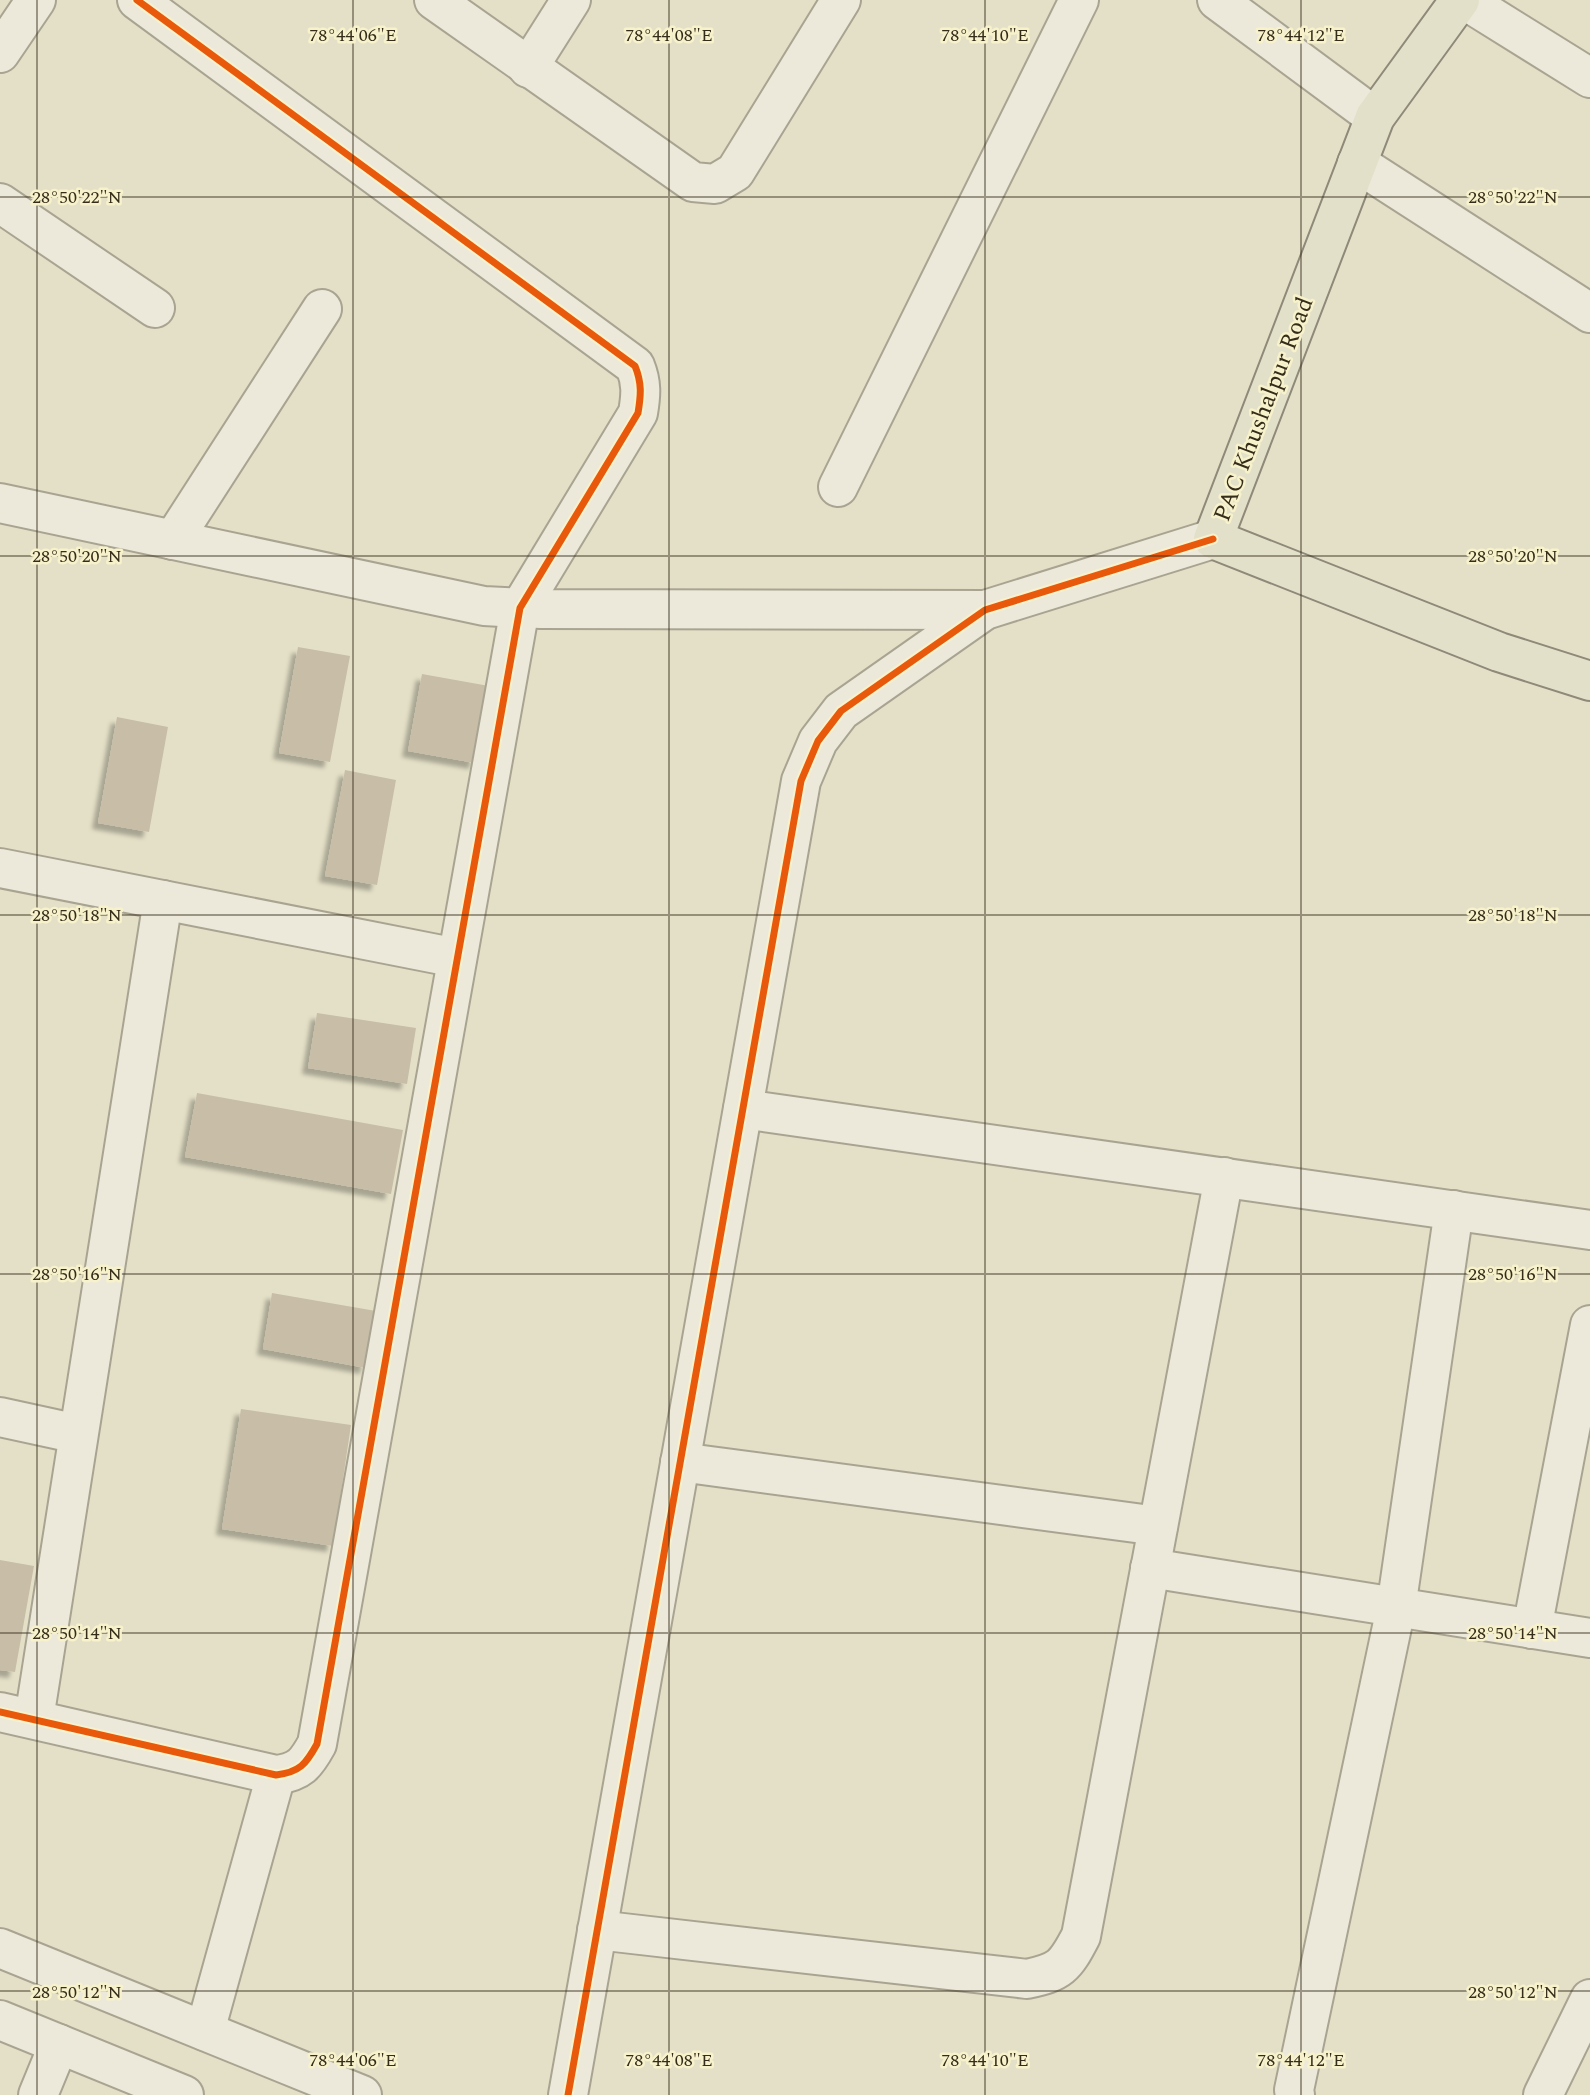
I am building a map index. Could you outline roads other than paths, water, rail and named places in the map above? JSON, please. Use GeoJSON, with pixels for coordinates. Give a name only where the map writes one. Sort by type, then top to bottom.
{"type":"FeatureCollection","features":[{"type":"Feature","properties":{"kind":"main road","name":"PAC Khushalpur Road"},"geometry":{"type":"LineString","coordinates":[[1462,6],[1375,117],[1213,539],[1499,652],[1590,681]]}},
{"type":"Feature","properties":{"kind":"street"},"geometry":{"type":"LineString","coordinates":[[0,53],[36,0]]}},
{"type":"Feature","properties":{"kind":"street"},"geometry":{"type":"LineString","coordinates":[[137,0],[635,366],[641,380],[638,413],[520,608],[317,1744],[307,1762],[292,1773],[276,1776],[17,1715],[79,1434],[163,900]]}},
{"type":"Feature","properties":{"kind":"street"},"geometry":{"type":"LineString","coordinates":[[434,0],[693,182],[715,184],[735,172],[841,0]]}},
{"type":"Feature","properties":{"kind":"street"},"geometry":{"type":"LineString","coordinates":[[528,68],[570,0]]}},
{"type":"Feature","properties":{"kind":"street"},"geometry":{"type":"LineString","coordinates":[[838,487],[1079,0]]}},
{"type":"Feature","properties":{"kind":"street"},"geometry":{"type":"LineString","coordinates":[[1217,0],[1375,117]]}},
{"type":"Feature","properties":{"kind":"street"},"geometry":{"type":"LineString","coordinates":[[1462,6],[1517,0]]}},
{"type":"Feature","properties":{"kind":"street"},"geometry":{"type":"LineString","coordinates":[[1462,6],[1590,78]]}},
{"type":"Feature","properties":{"kind":"street"},"geometry":{"type":"LineString","coordinates":[[1357,163],[1590,313]]}},
{"type":"Feature","properties":{"kind":"street"},"geometry":{"type":"LineString","coordinates":[[0,203],[155,308]]}},
{"type":"Feature","properties":{"kind":"street"},"geometry":{"type":"LineString","coordinates":[[173,540],[323,309]]}},
{"type":"Feature","properties":{"kind":"street"},"geometry":{"type":"LineString","coordinates":[[0,503],[484,606],[520,608],[985,610],[1213,539]]}},
{"type":"Feature","properties":{"kind":"street"},"geometry":{"type":"LineString","coordinates":[[568,2095],[801,781],[818,741],[841,711],[985,610]]}},
{"type":"Feature","properties":{"kind":"street"},"geometry":{"type":"LineString","coordinates":[[0,868],[457,958]]}},
{"type":"Feature","properties":{"kind":"street"},"geometry":{"type":"LineString","coordinates":[[743,1109],[1590,1230]]}},
{"type":"Feature","properties":{"kind":"street"},"geometry":{"type":"LineString","coordinates":[[597,1930],[1027,1979],[1053,1974],[1071,1956],[1081,1936],[1224,1177]]}},
{"type":"Feature","properties":{"kind":"street"},"geometry":{"type":"LineString","coordinates":[[1295,2095],[1396,1608],[1454,1210]]}},
{"type":"Feature","properties":{"kind":"street"},"geometry":{"type":"LineString","coordinates":[[1532,1629],[1590,1325]]}},
{"type":"Feature","properties":{"kind":"street"},"geometry":{"type":"LineString","coordinates":[[0,1418],[79,1434]]}},
{"type":"Feature","properties":{"kind":"street"},"geometry":{"type":"LineString","coordinates":[[680,1462],[1158,1526]]}},
{"type":"Feature","properties":{"kind":"street"},"geometry":{"type":"LineString","coordinates":[[1150,1568],[1590,1638]]}},
{"type":"Feature","properties":{"kind":"street"},"geometry":{"type":"LineString","coordinates":[[205,2031],[276,1776]]}},
{"type":"Feature","properties":{"kind":"street"},"geometry":{"type":"LineString","coordinates":[[0,1948],[362,2095]]}},
{"type":"Feature","properties":{"kind":"street"},"geometry":{"type":"LineString","coordinates":[[1543,2095],[1590,1999]]}},
{"type":"Feature","properties":{"kind":"street"},"geometry":{"type":"LineString","coordinates":[[0,2020],[184,2095]]}},
{"type":"Feature","properties":{"kind":"street"},"geometry":{"type":"LineString","coordinates":[[38,2095],[59,2043]]}}]}
